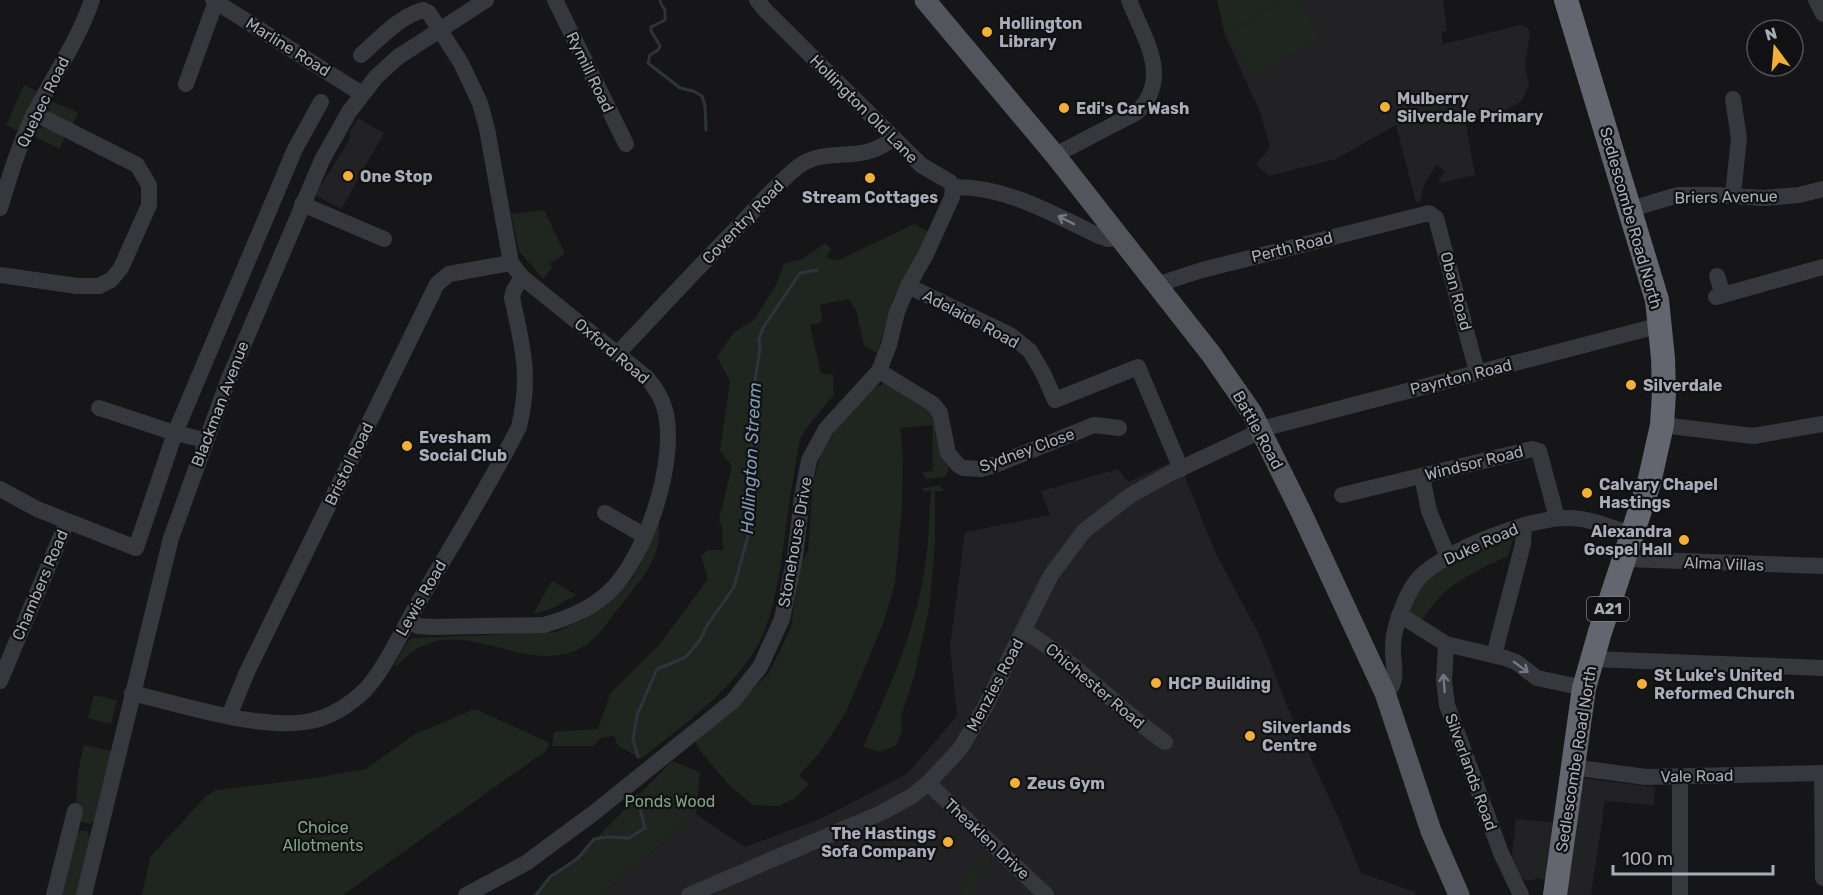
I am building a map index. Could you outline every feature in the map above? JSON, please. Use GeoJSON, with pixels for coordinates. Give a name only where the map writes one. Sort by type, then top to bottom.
{"type":"FeatureCollection","features":[{"type":"Feature","properties":{"kind":"highway","name":"Sedlescombe Road North"},"geometry":{"type":"LineString","coordinates":[[1555,895],[1584,688],[1652,473],[1662,424],[1664,393],[1661,325],[1657,300],[1566,0]]}},
{"type":"Feature","properties":{"kind":"main road","name":"Battle Road"},"geometry":{"type":"LineString","coordinates":[[925,0],[1055,155],[1211,354],[1252,412],[1262,429],[1384,693],[1431,831],[1460,895]]}},
{"type":"Feature","properties":{"kind":"street","name":"Quebec Road"},"geometry":{"type":"LineString","coordinates":[[0,208],[16,156],[34,113],[85,20],[92,0]]}},
{"type":"Feature","properties":{"kind":"street","name":"Blackman Avenue"},"geometry":{"type":"LineString","coordinates":[[84,895],[171,538],[205,440],[303,204],[336,133],[376,77],[398,57],[486,0]]}},
{"type":"Feature","properties":{"kind":"street","name":"Rymill Road"},"geometry":{"type":"LineString","coordinates":[[555,0],[626,144]]}},
{"type":"Feature","properties":{"kind":"street","name":"Hollington Old Lane"},"geometry":{"type":"LineString","coordinates":[[757,0],[921,165],[950,182],[953,187],[967,187],[1019,198],[1099,236],[1108,239],[1120,237]]}},
{"type":"Feature","properties":{"kind":"street"},"geometry":{"type":"LineString","coordinates":[[1055,155],[1136,113],[1146,104],[1152,90],[1155,73],[1153,57],[1130,0]]}},
{"type":"Feature","properties":{"kind":"street"},"geometry":{"type":"LineString","coordinates":[[1816,0],[1823,14]]}},
{"type":"Feature","properties":{"kind":"street"},"geometry":{"type":"LineString","coordinates":[[186,84],[216,1]]}},
{"type":"Feature","properties":{"kind":"street","name":"Marline Road"},"geometry":{"type":"LineString","coordinates":[[216,1],[362,94]]}},
{"type":"Feature","properties":{"kind":"street"},"geometry":{"type":"LineString","coordinates":[[361,55],[415,12],[423,10],[429,13],[440,29]]}},
{"type":"Feature","properties":{"kind":"street","name":"Oxford Road"},"geometry":{"type":"LineString","coordinates":[[408,621],[418,627],[544,625],[559,621],[601,599],[631,566],[645,536],[656,508],[667,448],[665,410],[660,395],[647,378],[522,277],[511,263],[487,129],[480,103],[469,78],[440,29]]}},
{"type":"Feature","properties":{"kind":"street"},"geometry":{"type":"LineString","coordinates":[[1733,99],[1739,138],[1733,195]]}},
{"type":"Feature","properties":{"kind":"street","name":"Blackman Avenue"},"geometry":{"type":"LineString","coordinates":[[67,522],[136,548],[175,433],[295,149],[321,102]]}},
{"type":"Feature","properties":{"kind":"street"},"geometry":{"type":"LineString","coordinates":[[0,275],[77,286],[99,286],[111,280],[122,268],[149,205],[149,185],[137,165],[34,113]]}},
{"type":"Feature","properties":{"kind":"street","name":"Coventry Road"},"geometry":{"type":"LineString","coordinates":[[618,353],[800,165],[824,156],[875,151],[893,138]]}},
{"type":"Feature","properties":{"kind":"street","name":"Stonehouse Drive"},"geometry":{"type":"LineString","coordinates":[[466,895],[526,863],[595,812],[733,701],[760,667],[782,619],[795,557],[809,460],[826,429],[879,371],[889,345],[897,312],[952,197],[953,187]]}},
{"type":"Feature","properties":{"kind":"street","name":"Briers Avenue"},"geometry":{"type":"LineString","coordinates":[[1630,209],[1678,195],[1733,195],[1764,198],[1799,195],[1823,189]]}},
{"type":"Feature","properties":{"kind":"street"},"geometry":{"type":"LineString","coordinates":[[303,204],[384,239]]}},
{"type":"Feature","properties":{"kind":"street","name":"Perth Road"},"geometry":{"type":"LineString","coordinates":[[1156,285],[1202,270],[1429,213]]}},
{"type":"Feature","properties":{"kind":"street","name":"Oban Road"},"geometry":{"type":"LineString","coordinates":[[1429,213],[1436,218],[1478,372]]}},
{"type":"Feature","properties":{"kind":"street","name":"Bristol Road"},"geometry":{"type":"LineString","coordinates":[[229,716],[247,672],[437,284],[449,274],[511,263]]}},
{"type":"Feature","properties":{"kind":"street"},"geometry":{"type":"LineString","coordinates":[[1717,276],[1719,296],[1823,267]]}},
{"type":"Feature","properties":{"kind":"street","name":"Lewis Road"},"geometry":{"type":"LineString","coordinates":[[132,693],[229,716],[287,724],[312,721],[334,713],[353,701],[367,688],[519,428],[525,404],[527,378],[512,298],[522,277]]}},
{"type":"Feature","properties":{"kind":"street","name":"Adelaide Road"},"geometry":{"type":"LineString","coordinates":[[908,286],[1010,335],[1030,351],[1055,400],[1138,367],[1181,469]]}},
{"type":"Feature","properties":{"kind":"street","name":"Paynton Road"},"geometry":{"type":"LineString","coordinates":[[1262,429],[1661,325]]}},
{"type":"Feature","properties":{"kind":"street","name":"Sydney Close"},"geometry":{"type":"LineString","coordinates":[[879,371],[933,404],[940,413],[948,453],[963,468],[981,469],[1000,463],[1094,425],[1119,428]]}},
{"type":"Feature","properties":{"kind":"street"},"geometry":{"type":"LineString","coordinates":[[99,408],[175,433],[205,440]]}},
{"type":"Feature","properties":{"kind":"street"},"geometry":{"type":"LineString","coordinates":[[1662,424],[1753,436],[1823,424]]}},
{"type":"Feature","properties":{"kind":"street","name":"Menzies Road"},"geometry":{"type":"LineString","coordinates":[[689,895],[881,813],[912,796],[928,783],[960,749],[986,707],[1051,575],[1084,531],[1131,495],[1262,429]]}},
{"type":"Feature","properties":{"kind":"street","name":"Windsor Road"},"geometry":{"type":"LineString","coordinates":[[1342,495],[1533,449],[1539,451],[1557,518]]}},
{"type":"Feature","properties":{"kind":"street"},"geometry":{"type":"LineString","coordinates":[[1422,476],[1430,511],[1448,557]]}},
{"type":"Feature","properties":{"kind":"street"},"geometry":{"type":"LineString","coordinates":[[0,489],[67,522]]}},
{"type":"Feature","properties":{"kind":"street"},"geometry":{"type":"LineString","coordinates":[[605,513],[645,536]]}},
{"type":"Feature","properties":{"kind":"street","name":"Duke Road"},"geometry":{"type":"LineString","coordinates":[[1384,693],[1391,687],[1394,680],[1393,644],[1399,616],[1408,594],[1418,580],[1436,564],[1524,525],[1557,518],[1596,522],[1633,535]]}},
{"type":"Feature","properties":{"kind":"street","name":"Chambers Road"},"geometry":{"type":"LineString","coordinates":[[0,681],[67,522]]}},
{"type":"Feature","properties":{"kind":"street"},"geometry":{"type":"LineString","coordinates":[[1494,655],[1523,544],[1524,525]]}},
{"type":"Feature","properties":{"kind":"street","name":"Alma Villas"},"geometry":{"type":"LineString","coordinates":[[1626,559],[1823,566]]}},
{"type":"Feature","properties":{"kind":"street"},"geometry":{"type":"LineString","coordinates":[[1399,616],[1446,644],[1516,662],[1537,678],[1584,688]]}},
{"type":"Feature","properties":{"kind":"street","name":"Chichester Road"},"geometry":{"type":"LineString","coordinates":[[1024,631],[1065,658],[1165,742]]}},
{"type":"Feature","properties":{"kind":"street","name":"Silverlands Road"},"geometry":{"type":"LineString","coordinates":[[1446,644],[1443,681],[1447,705],[1501,853],[1521,895]]}},
{"type":"Feature","properties":{"kind":"street"},"geometry":{"type":"LineString","coordinates":[[1592,659],[1823,668]]}},
{"type":"Feature","properties":{"kind":"street","name":"Vale Road"},"geometry":{"type":"LineString","coordinates":[[1572,767],[1646,777],[1823,773]]}},
{"type":"Feature","properties":{"kind":"street"},"geometry":{"type":"LineString","coordinates":[[1823,773],[1823,878]]}},
{"type":"Feature","properties":{"kind":"street"},"geometry":{"type":"LineString","coordinates":[[1680,777],[1680,895]]}},
{"type":"Feature","properties":{"kind":"street","name":"Theaklen Drive"},"geometry":{"type":"LineString","coordinates":[[928,783],[1046,895]]}},
{"type":"Feature","properties":{"kind":"street"},"geometry":{"type":"LineString","coordinates":[[54,895],[74,818],[99,830]]}},
{"type":"Feature","properties":{"kind":"shaded area","name":"Mulberry Silverdale Primary"},"geometry":{"type":"Polygon","coordinates":[[[1217,0],[1443,0],[1447,31],[1441,33],[1443,44],[1521,25],[1528,28],[1530,33],[1525,66],[1529,84],[1522,101],[1495,116],[1468,121],[1466,125],[1475,175],[1440,183],[1438,182],[1445,171],[1436,165],[1424,185],[1420,202],[1416,203],[1396,125],[1336,159],[1269,176],[1256,165],[1270,147],[1260,112],[1225,35],[1217,0]]]}},
{"type":"Feature","properties":{"kind":"shaded area"},"geometry":{"type":"Polygon","coordinates":[[[358,118],[384,133],[341,209],[315,195],[350,139],[350,132],[358,118]]]}},
{"type":"Feature","properties":{"kind":"shaded area"},"geometry":{"type":"Polygon","coordinates":[[[1178,459],[1215,552],[1259,634],[1292,718],[1339,819],[1361,873],[1415,892],[1416,895],[600,895],[696,814],[745,847],[820,819],[907,774],[957,716],[950,647],[965,532],[1050,515],[1041,491],[1118,469],[1128,482],[1178,459]]]}},
{"type":"Feature","properties":{"kind":"shaded area"},"geometry":{"type":"Polygon","coordinates":[[[1580,778],[1655,787],[1654,805],[1605,801],[1591,895],[1550,895],[1546,881],[1538,878],[1529,881],[1523,879],[1519,873],[1512,856],[1516,819],[1573,824],[1580,778]]]}},
{"type":"Feature","properties":{"kind":"green space"},"geometry":{"type":"Polygon","coordinates":[[[1217,0],[1281,0],[1225,35],[1217,0]]]}},
{"type":"Feature","properties":{"kind":"green space"},"geometry":{"type":"Polygon","coordinates":[[[1284,0],[1298,0],[1321,36],[1254,78],[1227,35],[1284,0]]]}},
{"type":"Feature","properties":{"kind":"green space"},"geometry":{"type":"Polygon","coordinates":[[[24,85],[36,92],[19,129],[16,130],[6,125],[24,85]]]}},
{"type":"Feature","properties":{"kind":"green space"},"geometry":{"type":"Polygon","coordinates":[[[50,100],[78,113],[72,126],[51,114],[47,105],[50,100]]]}},
{"type":"Feature","properties":{"kind":"green space"},"geometry":{"type":"Polygon","coordinates":[[[45,127],[65,137],[60,149],[33,136],[37,129],[45,127]]]}},
{"type":"Feature","properties":{"kind":"green space"},"geometry":{"type":"Polygon","coordinates":[[[544,210],[565,254],[550,263],[552,268],[543,279],[519,251],[511,214],[544,210]]]}},
{"type":"Feature","properties":{"kind":"green space"},"geometry":{"type":"Polygon","coordinates":[[[914,224],[929,232],[906,281],[894,296],[877,353],[864,345],[856,310],[848,299],[820,305],[822,322],[810,325],[821,373],[833,375],[834,395],[800,439],[774,602],[755,650],[744,666],[718,695],[642,758],[618,746],[614,736],[601,738],[593,746],[552,746],[554,732],[598,729],[610,694],[659,645],[708,579],[701,556],[708,550],[723,550],[722,527],[719,520],[732,466],[720,451],[730,381],[717,357],[734,332],[754,320],[776,285],[784,264],[803,259],[825,243],[831,248],[826,258],[839,260],[914,224]]]}},
{"type":"Feature","properties":{"kind":"green space"},"geometry":{"type":"Polygon","coordinates":[[[886,384],[931,411],[949,470],[944,477],[927,479],[923,475],[923,472],[933,471],[932,425],[900,428],[903,454],[902,507],[895,583],[883,624],[845,714],[821,751],[799,776],[809,784],[794,799],[779,806],[753,805],[730,786],[697,747],[696,741],[733,709],[769,673],[791,628],[799,569],[808,551],[813,483],[821,452],[842,421],[876,386],[886,384]]]}},
{"type":"Feature","properties":{"kind":"green space"},"geometry":{"type":"Polygon","coordinates":[[[940,485],[944,491],[935,491],[935,544],[930,603],[915,674],[901,717],[902,730],[897,745],[880,752],[863,747],[901,656],[922,585],[927,552],[931,491],[923,491],[923,488],[940,485]]]}},
{"type":"Feature","properties":{"kind":"green space"},"geometry":{"type":"Polygon","coordinates":[[[659,516],[658,544],[646,572],[602,630],[579,649],[556,655],[532,655],[463,640],[441,640],[419,648],[397,666],[394,665],[407,642],[412,638],[556,632],[584,619],[608,602],[631,580],[641,563],[659,516]]]}},
{"type":"Feature","properties":{"kind":"green space"},"geometry":{"type":"Polygon","coordinates":[[[1514,536],[1508,556],[1482,568],[1448,589],[1421,622],[1410,615],[1408,609],[1414,595],[1427,579],[1450,564],[1514,536]]]}},
{"type":"Feature","properties":{"kind":"green space"},"geometry":{"type":"Polygon","coordinates":[[[552,581],[576,595],[553,608],[533,614],[552,581]]]}},
{"type":"Feature","properties":{"kind":"green space"},"geometry":{"type":"Polygon","coordinates":[[[94,695],[117,700],[111,724],[88,718],[94,695]]]}},
{"type":"Feature","properties":{"kind":"green space","name":"Choice Allotments"},"geometry":{"type":"Polygon","coordinates":[[[475,709],[550,743],[547,750],[343,895],[142,895],[150,857],[206,796],[216,790],[315,778],[366,769],[413,735],[475,709]]]}},
{"type":"Feature","properties":{"kind":"green space"},"geometry":{"type":"Polygon","coordinates":[[[84,745],[112,751],[96,820],[90,824],[82,822],[76,796],[84,745]]]}},
{"type":"Feature","properties":{"kind":"green space","name":"Ponds Wood"},"geometry":{"type":"Polygon","coordinates":[[[672,761],[700,772],[696,814],[600,895],[532,895],[585,850],[672,761]]]}},
{"type":"Feature","properties":{"kind":"green space"},"geometry":{"type":"Polygon","coordinates":[[[78,831],[87,831],[91,838],[77,895],[60,895],[78,831]]]}},
{"type":"Feature","properties":{"kind":"green space"},"geometry":{"type":"Polygon","coordinates":[[[985,856],[991,857],[989,866],[983,865],[975,895],[960,895],[970,871],[985,856]]]}},
{"type":"Feature","properties":{"kind":"waterway","name":"Hollington Stream"},"geometry":{"type":"LineString","coordinates":[[660,0],[665,10],[665,20],[651,27],[660,46],[650,55],[648,63],[680,88],[702,96],[705,106],[706,130]]}},
{"type":"Feature","properties":{"kind":"waterway","name":"Hollington Stream"},"geometry":{"type":"LineString","coordinates":[[638,757],[633,739],[637,715],[657,669],[686,657],[700,640],[708,624],[734,587],[751,525],[753,392],[760,350],[759,339],[763,328],[800,273],[817,270]]}},
{"type":"Feature","properties":{"kind":"waterway","name":"Hollington Stream"},"geometry":{"type":"LineString","coordinates":[[536,895],[550,877],[578,858],[594,839],[629,838],[645,828],[637,796]]}},
{"type":"Feature","properties":{"kind":"place","name":"Hollington Library"},"geometry":{"type":"Point","coordinates":[987,32]}},
{"type":"Feature","properties":{"kind":"place","name":"Mulberry Silverdale Primary"},"geometry":{"type":"Point","coordinates":[1385,107]}},
{"type":"Feature","properties":{"kind":"place","name":"Edi's Car Wash"},"geometry":{"type":"Point","coordinates":[1064,108]}},
{"type":"Feature","properties":{"kind":"place","name":"One Stop"},"geometry":{"type":"Point","coordinates":[348,176]}},
{"type":"Feature","properties":{"kind":"place","name":"Stream Cottages"},"geometry":{"type":"Point","coordinates":[870,178]}},
{"type":"Feature","properties":{"kind":"place","name":"Silverdale"},"geometry":{"type":"Point","coordinates":[1631,385]}},
{"type":"Feature","properties":{"kind":"place","name":"Evesham Social Club"},"geometry":{"type":"Point","coordinates":[407,446]}},
{"type":"Feature","properties":{"kind":"place","name":"Calvary Chapel Hastings"},"geometry":{"type":"Point","coordinates":[1587,493]}},
{"type":"Feature","properties":{"kind":"place","name":"Alexandra Gospel Hall"},"geometry":{"type":"Point","coordinates":[1684,540]}},
{"type":"Feature","properties":{"kind":"place","name":"HCP Building"},"geometry":{"type":"Point","coordinates":[1156,683]}},
{"type":"Feature","properties":{"kind":"place","name":"St Luke's United Reformed Church"},"geometry":{"type":"Point","coordinates":[1642,684]}},
{"type":"Feature","properties":{"kind":"place","name":"Silverlands Centre"},"geometry":{"type":"Point","coordinates":[1250,736]}},
{"type":"Feature","properties":{"kind":"place","name":"Zeus Gym"},"geometry":{"type":"Point","coordinates":[1015,783]}},
{"type":"Feature","properties":{"kind":"place","name":"The Hastings Sofa Company"},"geometry":{"type":"Point","coordinates":[948,842]}}]}
